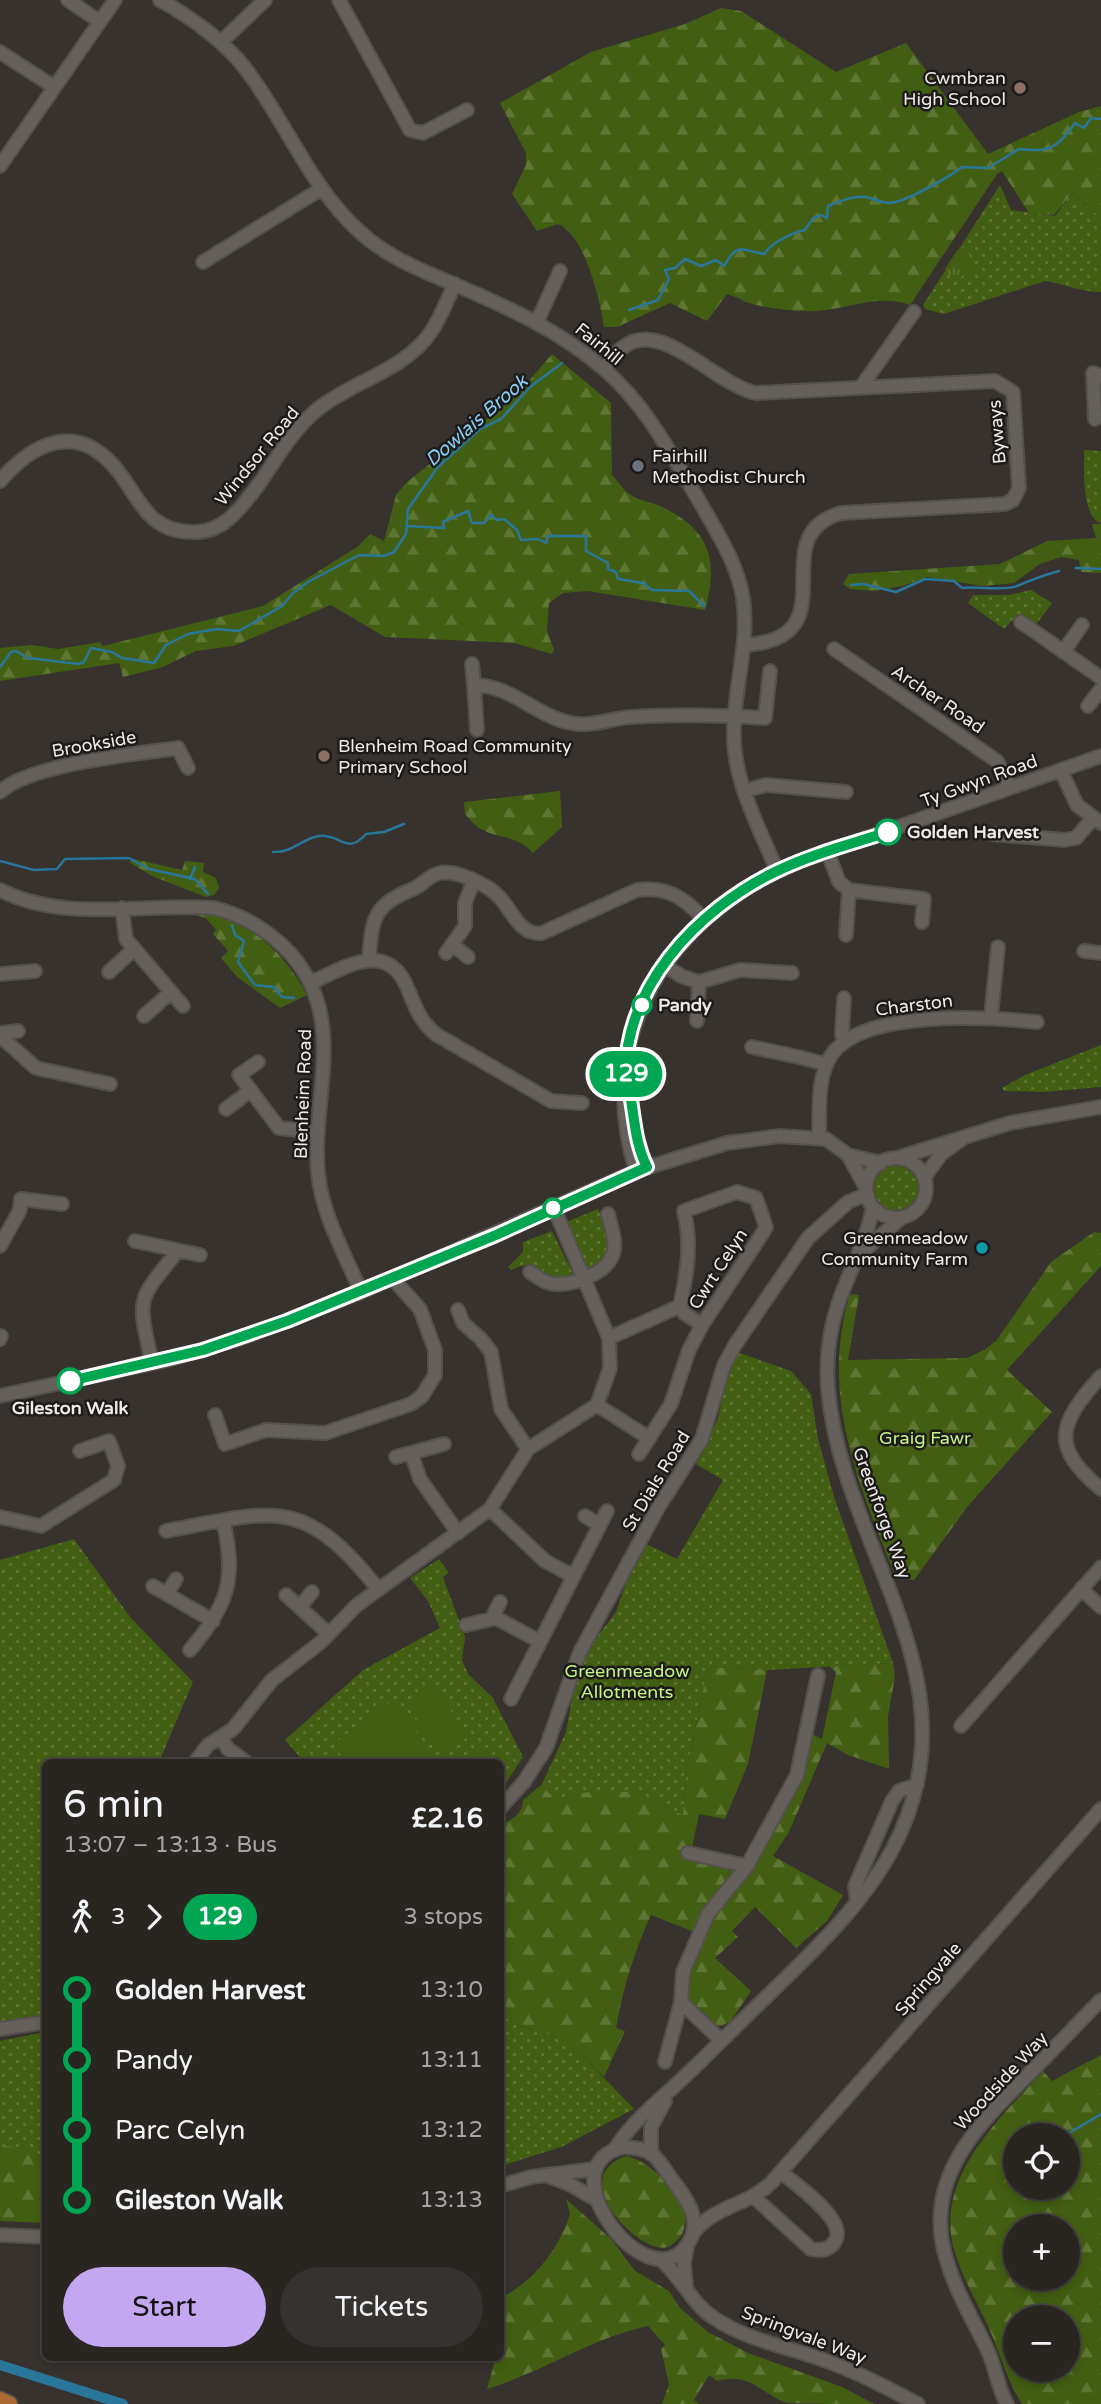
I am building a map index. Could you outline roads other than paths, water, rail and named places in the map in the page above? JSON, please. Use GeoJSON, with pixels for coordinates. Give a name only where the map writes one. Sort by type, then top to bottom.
{"type":"FeatureCollection","features":[{"type":"Feature","properties":{"kind":"main road"},"geometry":{"type":"LineString","coordinates":[[0,2400],[9,2404]]}},
{"type":"Feature","properties":{"kind":"street"},"geometry":{"type":"LineString","coordinates":[[68,0],[100,22]]}},
{"type":"Feature","properties":{"kind":"street"},"geometry":{"type":"LineString","coordinates":[[0,166],[115,0]]}},
{"type":"Feature","properties":{"kind":"street","name":"Fairhill"},"geometry":{"type":"LineString","coordinates":[[160,0],[203,26],[247,70],[321,189],[347,220],[378,248],[537,322],[572,344],[603,368],[649,419],[729,552],[743,596],[745,645],[734,716],[735,757],[744,791],[777,871]]}},
{"type":"Feature","properties":{"kind":"street"},"geometry":{"type":"LineString","coordinates":[[221,42],[265,0]]}},
{"type":"Feature","properties":{"kind":"street"},"geometry":{"type":"LineString","coordinates":[[339,0],[410,130],[423,133],[467,110]]}},
{"type":"Feature","properties":{"kind":"street"},"geometry":{"type":"LineString","coordinates":[[0,52],[54,87]]}},
{"type":"Feature","properties":{"kind":"street"},"geometry":{"type":"LineString","coordinates":[[203,262],[321,189]]}},
{"type":"Feature","properties":{"kind":"street"},"geometry":{"type":"LineString","coordinates":[[537,322],[560,271]]}},
{"type":"Feature","properties":{"kind":"street","name":"Windsor Road"},"geometry":{"type":"LineString","coordinates":[[0,481],[29,453],[59,440],[97,451],[111,463],[139,505],[173,530],[194,533],[222,524],[241,508],[309,417],[346,389],[408,356],[423,342],[438,321],[455,284]]}},
{"type":"Feature","properties":{"kind":"street"},"geometry":{"type":"LineString","coordinates":[[861,387],[914,312]]}},
{"type":"Feature","properties":{"kind":"street","name":"Byways"},"geometry":{"type":"LineString","coordinates":[[603,368],[623,347],[654,339],[671,345],[744,391],[756,393],[996,381],[1009,386],[1013,392],[1018,494],[1005,504],[841,513],[822,518],[808,533],[803,547],[804,600],[798,620],[790,631],[775,641],[745,645]]}},
{"type":"Feature","properties":{"kind":"street"},"geometry":{"type":"LineString","coordinates":[[1095,419],[1093,373],[1101,376]]}},
{"type":"Feature","properties":{"kind":"street"},"geometry":{"type":"LineString","coordinates":[[1021,622],[1101,678]]}},
{"type":"Feature","properties":{"kind":"street"},"geometry":{"type":"LineString","coordinates":[[1063,652],[1082,625]]}},
{"type":"Feature","properties":{"kind":"street","name":"Archer Road"},"geometry":{"type":"LineString","coordinates":[[834,649],[997,761],[1010,788]]}},
{"type":"Feature","properties":{"kind":"street"},"geometry":{"type":"LineString","coordinates":[[472,664],[477,730]]}},
{"type":"Feature","properties":{"kind":"street"},"geometry":{"type":"LineString","coordinates":[[474,685],[502,689],[551,716],[575,724],[627,717],[765,718],[770,671]]}},
{"type":"Feature","properties":{"kind":"street"},"geometry":{"type":"LineString","coordinates":[[1088,706],[1101,689]]}},
{"type":"Feature","properties":{"kind":"street","name":"Brookside"},"geometry":{"type":"LineString","coordinates":[[0,792],[11,782],[40,772],[178,748],[188,768]]}},
{"type":"Feature","properties":{"kind":"street","name":"Ty Gwyn Road"},"geometry":{"type":"LineString","coordinates":[[642,1169],[631,1098],[626,1088],[627,1060],[636,1019],[663,964],[703,919],[777,871],[1101,756]]}},
{"type":"Feature","properties":{"kind":"street"},"geometry":{"type":"LineString","coordinates":[[992,834],[1065,840],[1076,838],[1097,821],[1077,805],[1061,771]]}},
{"type":"Feature","properties":{"kind":"street"},"geometry":{"type":"LineString","coordinates":[[744,791],[766,785],[846,792]]}},
{"type":"Feature","properties":{"kind":"street"},"geometry":{"type":"LineString","coordinates":[[828,853],[839,882],[849,890],[925,899],[922,922]]}},
{"type":"Feature","properties":{"kind":"street"},"geometry":{"type":"LineString","coordinates":[[369,959],[374,918],[389,898],[414,889],[441,873],[452,872],[494,892],[520,924],[534,933],[542,933],[637,890],[653,888],[677,895],[703,919]]}},
{"type":"Feature","properties":{"kind":"street"},"geometry":{"type":"LineString","coordinates":[[468,957],[449,949],[465,926],[465,903],[474,882]]}},
{"type":"Feature","properties":{"kind":"street"},"geometry":{"type":"LineString","coordinates":[[846,935],[849,890]]}},
{"type":"Feature","properties":{"kind":"street","name":"Blenheim Road"},"geometry":{"type":"LineString","coordinates":[[2,896],[47,906],[189,906],[237,913],[284,947],[301,966],[323,1020],[324,1056],[318,1132],[318,1174],[323,1198],[361,1292]]}},
{"type":"Feature","properties":{"kind":"street"},"geometry":{"type":"LineString","coordinates":[[122,908],[123,932],[134,949],[183,1006]]}},
{"type":"Feature","properties":{"kind":"street"},"geometry":{"type":"LineString","coordinates":[[990,1017],[998,947]]}},
{"type":"Feature","properties":{"kind":"street"},"geometry":{"type":"LineString","coordinates":[[109,972],[134,949]]}},
{"type":"Feature","properties":{"kind":"street"},"geometry":{"type":"LineString","coordinates":[[1084,951],[1101,953]]}},
{"type":"Feature","properties":{"kind":"street"},"geometry":{"type":"LineString","coordinates":[[310,983],[341,968],[369,959],[384,964],[400,975],[423,1022],[437,1035],[551,1101],[582,1103]]}},
{"type":"Feature","properties":{"kind":"street"},"geometry":{"type":"LineString","coordinates":[[663,964],[681,976],[699,982],[740,970],[792,973]]}},
{"type":"Feature","properties":{"kind":"street"},"geometry":{"type":"LineString","coordinates":[[0,974],[35,971]]}},
{"type":"Feature","properties":{"kind":"street"},"geometry":{"type":"LineString","coordinates":[[697,1021],[699,982]]}},
{"type":"Feature","properties":{"kind":"street"},"geometry":{"type":"LineString","coordinates":[[144,1016],[171,992]]}},
{"type":"Feature","properties":{"kind":"street"},"geometry":{"type":"LineString","coordinates":[[845,998],[842,1035],[846,1040]]}},
{"type":"Feature","properties":{"kind":"street","name":"Charston"},"geometry":{"type":"LineString","coordinates":[[819,1138],[821,1090],[826,1065],[846,1040],[871,1028],[964,1017],[1037,1022]]}},
{"type":"Feature","properties":{"kind":"street"},"geometry":{"type":"LineString","coordinates":[[0,1035],[18,1031]]}},
{"type":"Feature","properties":{"kind":"street"},"geometry":{"type":"LineString","coordinates":[[0,1035],[36,1068],[110,1084]]}},
{"type":"Feature","properties":{"kind":"street"},"geometry":{"type":"LineString","coordinates":[[752,1047],[786,1057],[805,1057],[826,1065]]}},
{"type":"Feature","properties":{"kind":"street"},"geometry":{"type":"LineString","coordinates":[[258,1062],[239,1075],[279,1128],[318,1132]]}},
{"type":"Feature","properties":{"kind":"street"},"geometry":{"type":"LineString","coordinates":[[226,1109],[250,1091]]}},
{"type":"Feature","properties":{"kind":"street"},"geometry":{"type":"LineString","coordinates":[[867,1191],[873,1170],[881,1163],[1010,1123],[1101,1107]]}},
{"type":"Feature","properties":{"kind":"street"},"geometry":{"type":"LineString","coordinates":[[848,1155],[873,1207],[886,1216],[902,1217],[922,1203],[924,1178],[941,1154],[968,1135]]}},
{"type":"Feature","properties":{"kind":"street"},"geometry":{"type":"LineString","coordinates":[[0,1396],[152,1363],[244,1337],[361,1292],[642,1169],[727,1143],[780,1136],[819,1138],[831,1142],[848,1155],[881,1163]]}},
{"type":"Feature","properties":{"kind":"street"},"geometry":{"type":"LineString","coordinates":[[897,1158],[917,1166],[924,1178]]}},
{"type":"Feature","properties":{"kind":"street","name":"St Dials Road"},"geometry":{"type":"LineString","coordinates":[[504,1804],[524,1782],[546,1748],[580,1653],[658,1508],[702,1438],[724,1365],[734,1345],[808,1238],[848,1202],[867,1191]]}},
{"type":"Feature","properties":{"kind":"street","name":"Cwrt Celyn"},"geometry":{"type":"LineString","coordinates":[[639,1454],[671,1404],[689,1350],[702,1325],[766,1227],[755,1198],[737,1192],[684,1212],[688,1230],[689,1267],[680,1306],[684,1313],[702,1325]]}},
{"type":"Feature","properties":{"kind":"street"},"geometry":{"type":"LineString","coordinates":[[0,1246],[20,1210],[21,1199],[62,1204]]}},
{"type":"Feature","properties":{"kind":"street","name":"Greenforge Way"},"geometry":{"type":"LineString","coordinates":[[595,2169],[649,2109],[799,1965],[858,1902],[896,1843],[917,1785],[922,1741],[915,1667],[906,1631],[855,1499],[835,1435],[828,1388],[831,1332],[841,1295],[859,1256],[873,1207]]}},
{"type":"Feature","properties":{"kind":"street"},"geometry":{"type":"LineString","coordinates":[[197,1759],[204,1748],[233,1729],[284,1669],[329,1634],[378,1589],[490,1509],[528,1449],[597,1405],[606,1387],[610,1368],[609,1338],[554,1208]]}},
{"type":"Feature","properties":{"kind":"street"},"geometry":{"type":"LineString","coordinates":[[530,1272],[551,1284],[573,1282],[599,1270],[612,1258],[614,1248],[608,1214]]}},
{"type":"Feature","properties":{"kind":"street","name":"Greenforge Way"},"geometry":{"type":"LineString","coordinates":[[859,1256],[902,1217]]}},
{"type":"Feature","properties":{"kind":"street"},"geometry":{"type":"LineString","coordinates":[[135,1241],[200,1255]]}},
{"type":"Feature","properties":{"kind":"street"},"geometry":{"type":"LineString","coordinates":[[152,1363],[143,1322],[142,1297],[178,1251]]}},
{"type":"Feature","properties":{"kind":"street"},"geometry":{"type":"LineString","coordinates":[[215,1415],[225,1444],[266,1430],[325,1433],[411,1405],[430,1386],[437,1363],[420,1309],[393,1278]]}},
{"type":"Feature","properties":{"kind":"street","name":"Cwrt Celyn"},"geometry":{"type":"LineString","coordinates":[[609,1338],[680,1306]]}},
{"type":"Feature","properties":{"kind":"street"},"geometry":{"type":"LineString","coordinates":[[458,1310],[463,1323],[491,1352],[501,1409],[528,1449]]}},
{"type":"Feature","properties":{"kind":"street"},"geometry":{"type":"LineString","coordinates":[[1101,1376],[1074,1410],[1065,1435],[1072,1463],[1101,1489]]}},
{"type":"Feature","properties":{"kind":"street"},"geometry":{"type":"LineString","coordinates":[[597,1405],[649,1438]]}},
{"type":"Feature","properties":{"kind":"street"},"geometry":{"type":"LineString","coordinates":[[0,1517],[41,1526],[114,1480],[118,1466],[109,1441],[80,1451]]}},
{"type":"Feature","properties":{"kind":"street"},"geometry":{"type":"LineString","coordinates":[[396,1457],[444,1444]]}},
{"type":"Feature","properties":{"kind":"street"},"geometry":{"type":"LineString","coordinates":[[411,1453],[420,1479],[458,1532]]}},
{"type":"Feature","properties":{"kind":"street"},"geometry":{"type":"LineString","coordinates":[[490,1509],[545,1561],[573,1576]]}},
{"type":"Feature","properties":{"kind":"street"},"geometry":{"type":"LineString","coordinates":[[517,1712],[507,1698],[607,1511]]}},
{"type":"Feature","properties":{"kind":"street"},"geometry":{"type":"LineString","coordinates":[[166,1531],[267,1514],[306,1523],[338,1543],[378,1589]]}},
{"type":"Feature","properties":{"kind":"street"},"geometry":{"type":"LineString","coordinates":[[585,1516],[600,1525]]}},
{"type":"Feature","properties":{"kind":"street"},"geometry":{"type":"LineString","coordinates":[[190,1650],[214,1622],[230,1578],[231,1561],[223,1520]]}},
{"type":"Feature","properties":{"kind":"street"},"geometry":{"type":"LineString","coordinates":[[961,1726],[1101,1567]]}},
{"type":"Feature","properties":{"kind":"street"},"geometry":{"type":"LineString","coordinates":[[167,1594],[176,1578]]}},
{"type":"Feature","properties":{"kind":"street"},"geometry":{"type":"LineString","coordinates":[[153,1586],[214,1622]]}},
{"type":"Feature","properties":{"kind":"street"},"geometry":{"type":"LineString","coordinates":[[1081,1589],[1101,1607]]}},
{"type":"Feature","properties":{"kind":"street"},"geometry":{"type":"LineString","coordinates":[[300,1607],[312,1592]]}},
{"type":"Feature","properties":{"kind":"street"},"geometry":{"type":"LineString","coordinates":[[286,1595],[329,1634]]}},
{"type":"Feature","properties":{"kind":"street"},"geometry":{"type":"LineString","coordinates":[[492,1618],[500,1602]]}},
{"type":"Feature","properties":{"kind":"street"},"geometry":{"type":"LineString","coordinates":[[466,1625],[492,1618],[539,1641]]}},
{"type":"Feature","properties":{"kind":"street"},"geometry":{"type":"LineString","coordinates":[[665,2062],[681,2002],[683,1972],[708,1914],[747,1866],[797,1775],[818,1675]]}},
{"type":"Feature","properties":{"kind":"street"},"geometry":{"type":"LineString","coordinates":[[221,1737],[228,1749],[242,1759]]}},
{"type":"Feature","properties":{"kind":"street"},"geometry":{"type":"LineString","coordinates":[[858,1902],[855,1886],[892,1801],[899,1791],[917,1785]]}},
{"type":"Feature","properties":{"kind":"street","name":"Springvale"},"geometry":{"type":"LineString","coordinates":[[695,2231],[704,2220],[721,2210],[754,2197],[781,2172],[1101,1810]]}},
{"type":"Feature","properties":{"kind":"street"},"geometry":{"type":"LineString","coordinates":[[688,1853],[747,1866]]}},
{"type":"Feature","properties":{"kind":"street","name":"Woodside Way"},"geometry":{"type":"LineString","coordinates":[[1002,2401],[989,2352],[964,2304],[945,2256],[940,2222],[945,2186],[960,2153],[980,2124],[1101,2000]]}},
{"type":"Feature","properties":{"kind":"street"},"geometry":{"type":"LineString","coordinates":[[681,2002],[721,2040]]}},
{"type":"Feature","properties":{"kind":"street"},"geometry":{"type":"LineString","coordinates":[[0,2029],[42,2023]]}},
{"type":"Feature","properties":{"kind":"street","name":"Greenforge Way"},"geometry":{"type":"LineString","coordinates":[[651,2154],[650,2135],[654,2117],[683,2079]]}},
{"type":"Feature","properties":{"kind":"street"},"geometry":{"type":"LineString","coordinates":[[615,2149],[636,2148],[651,2154],[693,2212],[695,2231],[684,2262],[686,2288]]}},
{"type":"Feature","properties":{"kind":"street"},"geometry":{"type":"LineString","coordinates":[[504,2185],[544,2175],[595,2169],[593,2188],[597,2200],[633,2250],[643,2256],[660,2259],[671,2258],[688,2245]]}},
{"type":"Feature","properties":{"kind":"street"},"geometry":{"type":"LineString","coordinates":[[754,2197],[811,2249],[823,2250],[834,2244],[838,2232],[835,2220],[781,2172]]}},
{"type":"Feature","properties":{"kind":"street"},"geometry":{"type":"LineString","coordinates":[[544,2175],[569,2184],[597,2200]]}},
{"type":"Feature","properties":{"kind":"street"},"geometry":{"type":"LineString","coordinates":[[686,2199],[709,2209],[721,2210]]}},
{"type":"Feature","properties":{"kind":"street"},"geometry":{"type":"LineString","coordinates":[[0,2235],[42,2237]]}},
{"type":"Feature","properties":{"kind":"street","name":"Springvale Way"},"geometry":{"type":"LineString","coordinates":[[660,2259],[673,2270],[695,2301],[716,2319],[749,2334],[845,2368],[918,2404]]}},
{"type":"Feature","properties":{"kind":"waterway","name":"Dowlais Brook"},"geometry":{"type":"LineString","coordinates":[[629,310],[658,300],[669,279],[665,270],[675,268],[685,259],[701,266],[716,260],[724,266],[737,250],[765,254],[776,243],[805,230],[813,218],[821,215],[827,218],[828,206],[860,197],[888,203],[897,202],[948,177],[962,167],[988,168],[1019,149],[1038,150],[1052,147],[1075,123],[1084,128],[1091,118],[1101,119]]}},
{"type":"Feature","properties":{"kind":"waterway","name":"Dowlais Brook"},"geometry":{"type":"LineString","coordinates":[[0,667],[11,652],[16,651],[28,658],[79,664],[84,662],[91,648],[112,652],[122,658],[154,663],[166,645],[188,634],[217,629],[239,631],[282,606],[308,582],[359,555],[384,556],[394,552],[406,534],[408,509],[438,467],[480,429],[501,419],[530,387],[562,363]]}},
{"type":"Feature","properties":{"kind":"waterway"},"geometry":{"type":"LineString","coordinates":[[407,526],[444,528],[443,522],[468,511],[472,523],[484,523],[491,515],[497,520],[504,519],[517,530],[521,540],[538,539],[546,543],[548,536],[586,536],[586,551],[608,563],[608,569],[616,572],[618,579],[643,583],[652,590],[689,591],[704,606]]}},
{"type":"Feature","properties":{"kind":"waterway"},"geometry":{"type":"LineString","coordinates":[[1076,568],[1101,569]]}},
{"type":"Feature","properties":{"kind":"waterway"},"geometry":{"type":"LineString","coordinates":[[851,585],[863,584],[896,592],[925,579],[954,581],[962,588],[1006,588],[1059,571]]}},
{"type":"Feature","properties":{"kind":"waterway"},"geometry":{"type":"LineString","coordinates":[[273,852],[288,850],[318,836],[331,837],[350,844],[366,834],[384,832],[404,824]]}},
{"type":"Feature","properties":{"kind":"waterway"},"geometry":{"type":"LineString","coordinates":[[0,861],[34,870],[57,869],[65,859],[129,858],[149,869],[195,879],[208,894]]}},
{"type":"Feature","properties":{"kind":"waterway"},"geometry":{"type":"LineString","coordinates":[[190,879],[195,867]]}},
{"type":"Feature","properties":{"kind":"waterway"},"geometry":{"type":"LineString","coordinates":[[232,925],[235,935],[244,941],[238,962],[255,985],[274,987],[282,997],[294,998]]}},
{"type":"Feature","properties":{"kind":"waterway"},"geometry":{"type":"LineString","coordinates":[[1080,2127],[1101,2114]]}},
{"type":"Feature","properties":{"kind":"waterway"},"geometry":{"type":"LineString","coordinates":[[0,2365],[123,2404]]}},
{"type":"Feature","properties":{"kind":"place","name":"Cwmbran High School"},"geometry":{"type":"Point","coordinates":[1020,88]}},
{"type":"Feature","properties":{"kind":"place","name":"Fairhill Methodist Church"},"geometry":{"type":"Point","coordinates":[638,466]}},
{"type":"Feature","properties":{"kind":"place","name":"Blenheim Road Community Primary School"},"geometry":{"type":"Point","coordinates":[324,756]}},
{"type":"Feature","properties":{"kind":"place","name":"Golden Harvest"},"geometry":{"type":"Point","coordinates":[888,832]}},
{"type":"Feature","properties":{"kind":"place","name":"Pandy"},"geometry":{"type":"Point","coordinates":[642,1005]}},
{"type":"Feature","properties":{"kind":"place","name":"Greenmeadow Community Farm"},"geometry":{"type":"Point","coordinates":[982,1248]}},
{"type":"Feature","properties":{"kind":"place","name":"Gileston Walk"},"geometry":{"type":"Point","coordinates":[70,1381]}},
{"type":"Feature","properties":{"kind":"park label","name":"Graig Fawr"},"geometry":{"type":"Point","coordinates":[925,1438]}},
{"type":"Feature","properties":{"kind":"park label","name":"Greenmeadow Allotments"},"geometry":{"type":"Point","coordinates":[627,1681]}}]}
